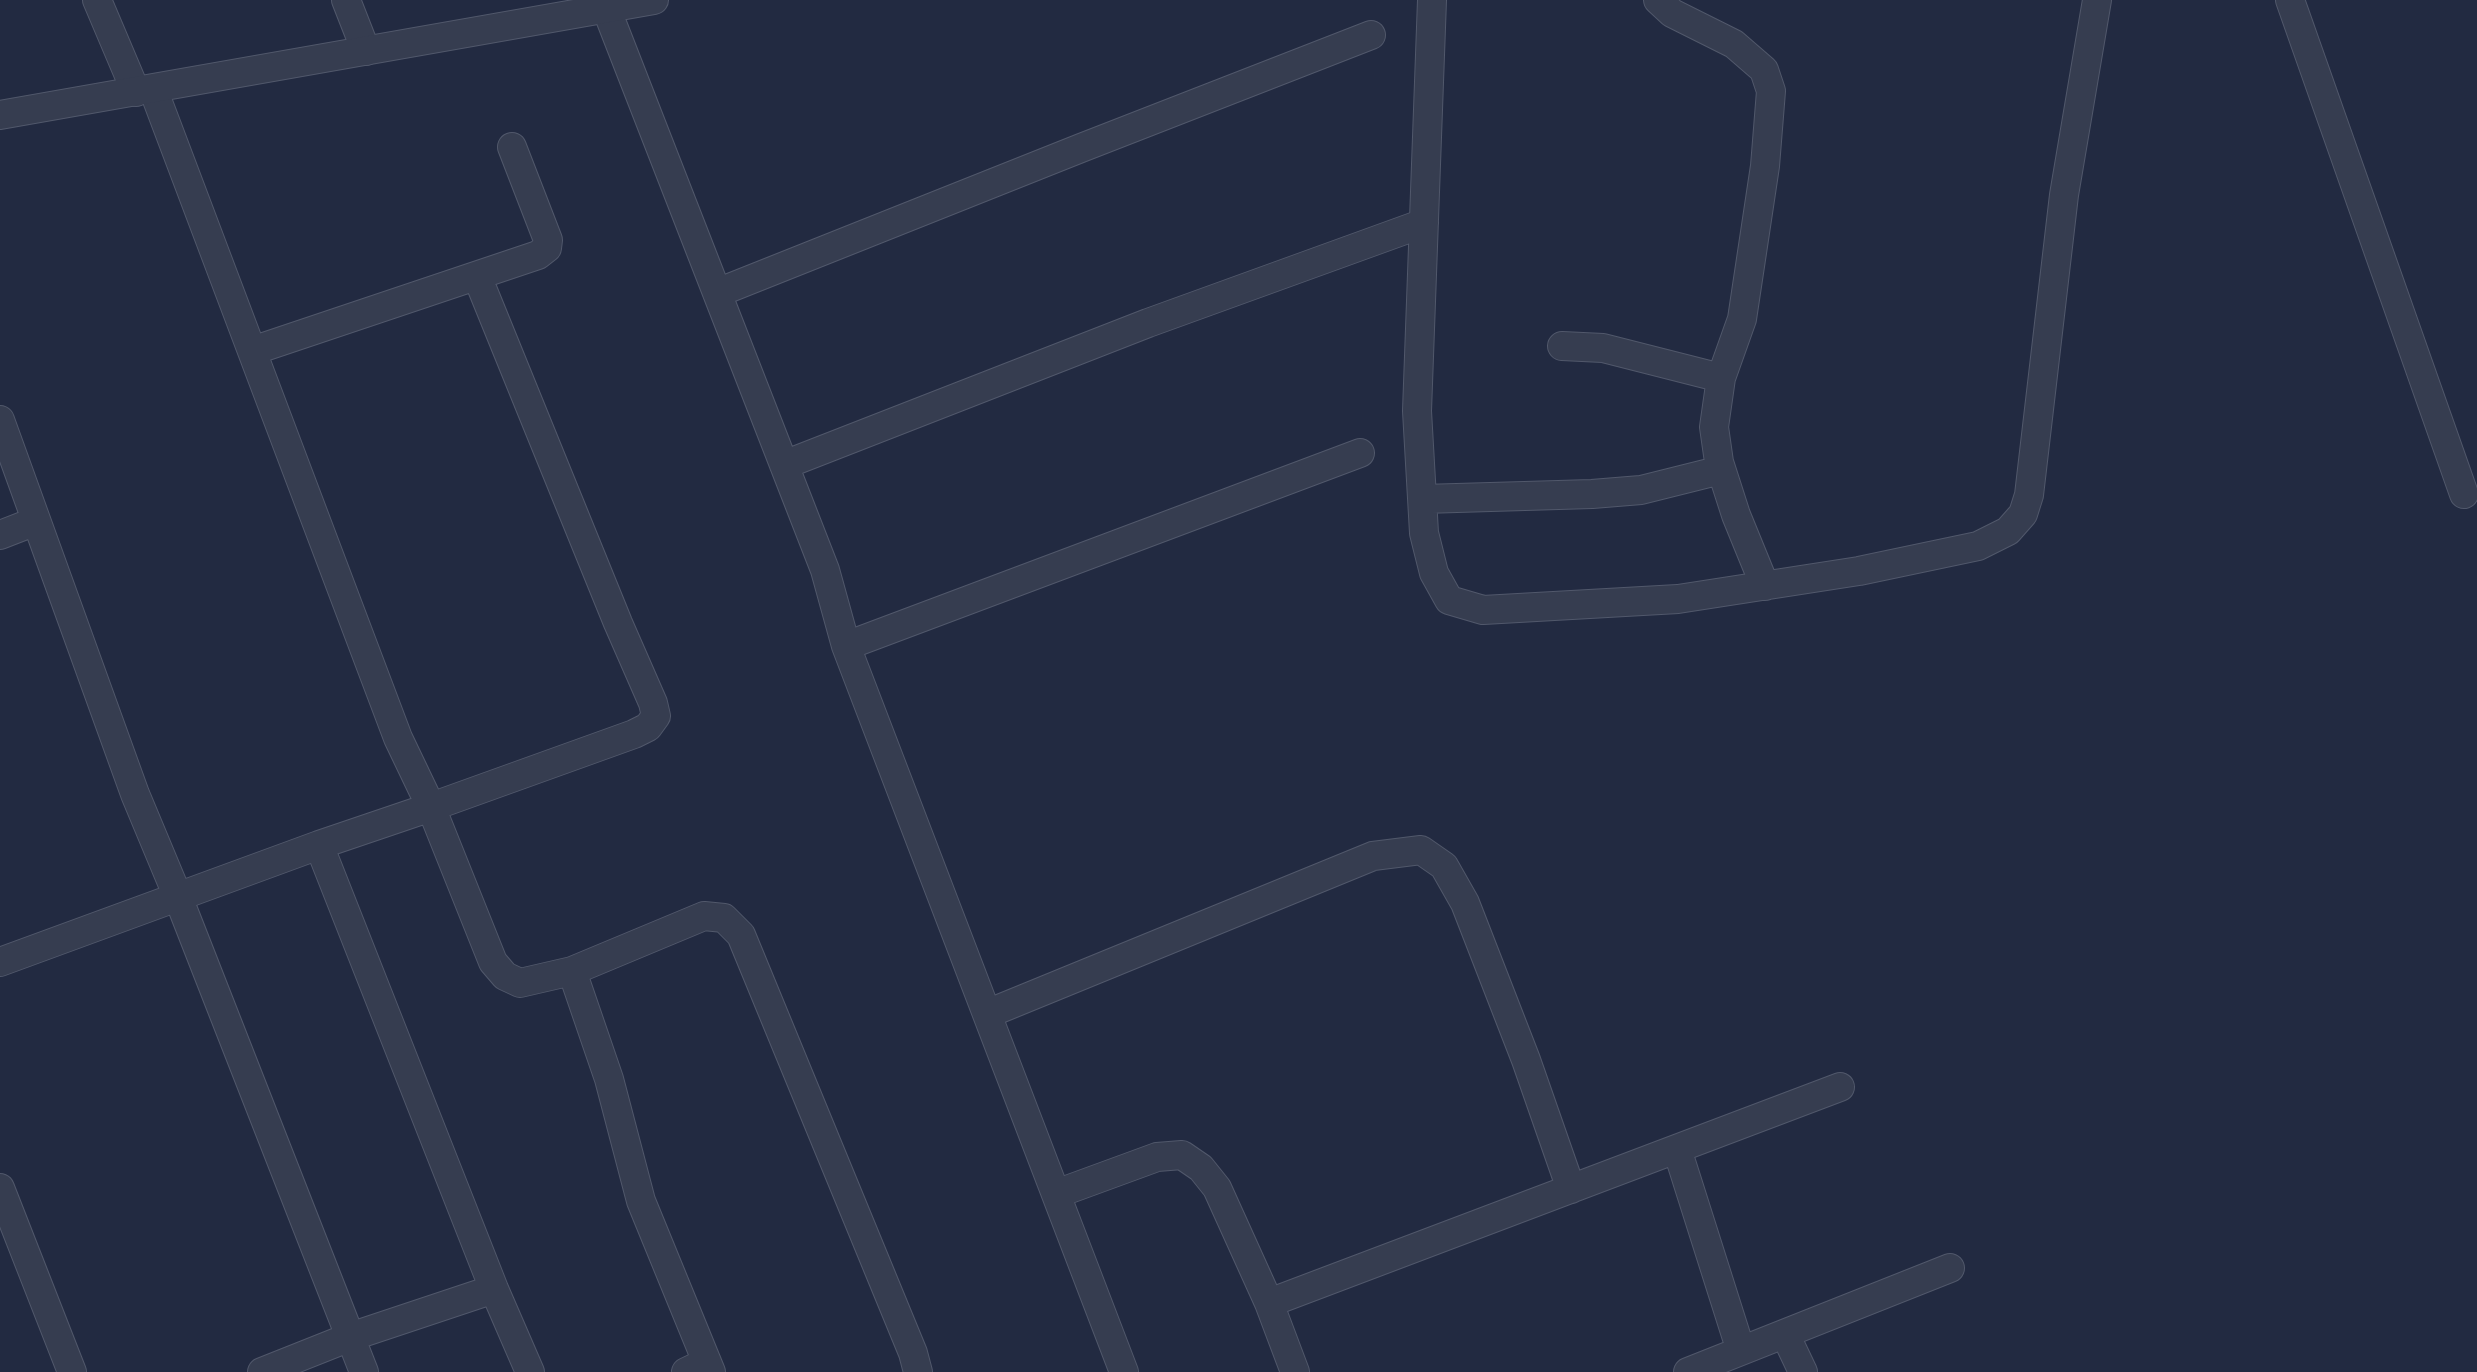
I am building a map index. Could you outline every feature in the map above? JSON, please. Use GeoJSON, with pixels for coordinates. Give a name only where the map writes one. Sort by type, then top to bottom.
{"type":"FeatureCollection","features":[{"type":"Feature","properties":{"kind":"street"},"geometry":{"type":"LineString","coordinates":[[97,0],[144,91],[252,351],[398,738],[431,807],[493,962],[505,976],[520,983],[572,971],[704,916],[724,918],[741,935],[909,1344],[918,1372]]}},
{"type":"Feature","properties":{"kind":"street"},"geometry":{"type":"LineString","coordinates":[[346,0],[366,51]]}},
{"type":"Feature","properties":{"kind":"street"},"geometry":{"type":"LineString","coordinates":[[0,115],[654,0]]}},
{"type":"Feature","properties":{"kind":"street"},"geometry":{"type":"LineString","coordinates":[[1432,0],[1417,411],[1424,533],[1434,573],[1449,600],[1483,610],[1678,599],[1765,586],[1858,571],[1978,546],[2008,531],[2023,514],[2029,495],[2064,195],[2097,0]]}},
{"type":"Feature","properties":{"kind":"street"},"geometry":{"type":"LineString","coordinates":[[1658,0],[1672,14],[1734,44],[1764,70],[1771,91],[1765,166],[1742,319],[1721,378],[1714,427],[1722,470],[1736,515],[1765,586]]}},
{"type":"Feature","properties":{"kind":"street"},"geometry":{"type":"LineString","coordinates":[[2290,0],[2464,494]]}},
{"type":"Feature","properties":{"kind":"street"},"geometry":{"type":"LineString","coordinates":[[606,8],[825,570],[846,646],[1124,1372]]}},
{"type":"Feature","properties":{"kind":"street"},"geometry":{"type":"LineString","coordinates":[[717,293],[1371,35]]}},
{"type":"Feature","properties":{"kind":"street"},"geometry":{"type":"LineString","coordinates":[[252,351],[538,256],[547,248],[548,240],[512,147]]}},
{"type":"Feature","properties":{"kind":"street"},"geometry":{"type":"LineString","coordinates":[[784,465],[1148,323],[1424,224]]}},
{"type":"Feature","properties":{"kind":"street"},"geometry":{"type":"LineString","coordinates":[[0,962],[319,845],[634,734],[648,727],[656,716],[653,703],[618,623],[477,276]]}},
{"type":"Feature","properties":{"kind":"street"},"geometry":{"type":"LineString","coordinates":[[1562,346],[1603,348],[1721,378]]}},
{"type":"Feature","properties":{"kind":"street"},"geometry":{"type":"LineString","coordinates":[[0,420],[135,794],[178,897],[364,1372]]}},
{"type":"Feature","properties":{"kind":"street"},"geometry":{"type":"LineString","coordinates":[[846,646],[1360,453]]}},
{"type":"Feature","properties":{"kind":"street"},"geometry":{"type":"LineString","coordinates":[[1423,500],[1631,491],[1722,470]]}},
{"type":"Feature","properties":{"kind":"street"},"geometry":{"type":"LineString","coordinates":[[0,535],[36,521]]}},
{"type":"Feature","properties":{"kind":"street"},"geometry":{"type":"LineString","coordinates":[[319,845],[494,1289],[530,1372]]}},
{"type":"Feature","properties":{"kind":"street"},"geometry":{"type":"LineString","coordinates":[[987,1014],[1373,856],[1421,850],[1444,866],[1465,903],[1526,1060],[1571,1189]]}},
{"type":"Feature","properties":{"kind":"street"},"geometry":{"type":"LineString","coordinates":[[572,971],[608,1079],[641,1200],[701,1368]]}},
{"type":"Feature","properties":{"kind":"street"},"geometry":{"type":"LineString","coordinates":[[1269,1303],[1840,1087]]}},
{"type":"Feature","properties":{"kind":"street"},"geometry":{"type":"LineString","coordinates":[[1677,1149],[1741,1351]]}},
{"type":"Feature","properties":{"kind":"street"},"geometry":{"type":"LineString","coordinates":[[1056,1194],[1158,1157],[1182,1155],[1201,1168],[1216,1188],[1269,1303],[1295,1372]]}},
{"type":"Feature","properties":{"kind":"street"},"geometry":{"type":"LineString","coordinates":[[0,1188],[72,1372]]}},
{"type":"Feature","properties":{"kind":"street"},"geometry":{"type":"LineString","coordinates":[[1688,1372],[1950,1268]]}},
{"type":"Feature","properties":{"kind":"street"},"geometry":{"type":"LineString","coordinates":[[262,1372],[350,1337],[494,1289]]}},
{"type":"Feature","properties":{"kind":"street"},"geometry":{"type":"LineString","coordinates":[[1784,1334],[1803,1372]]}}]}
